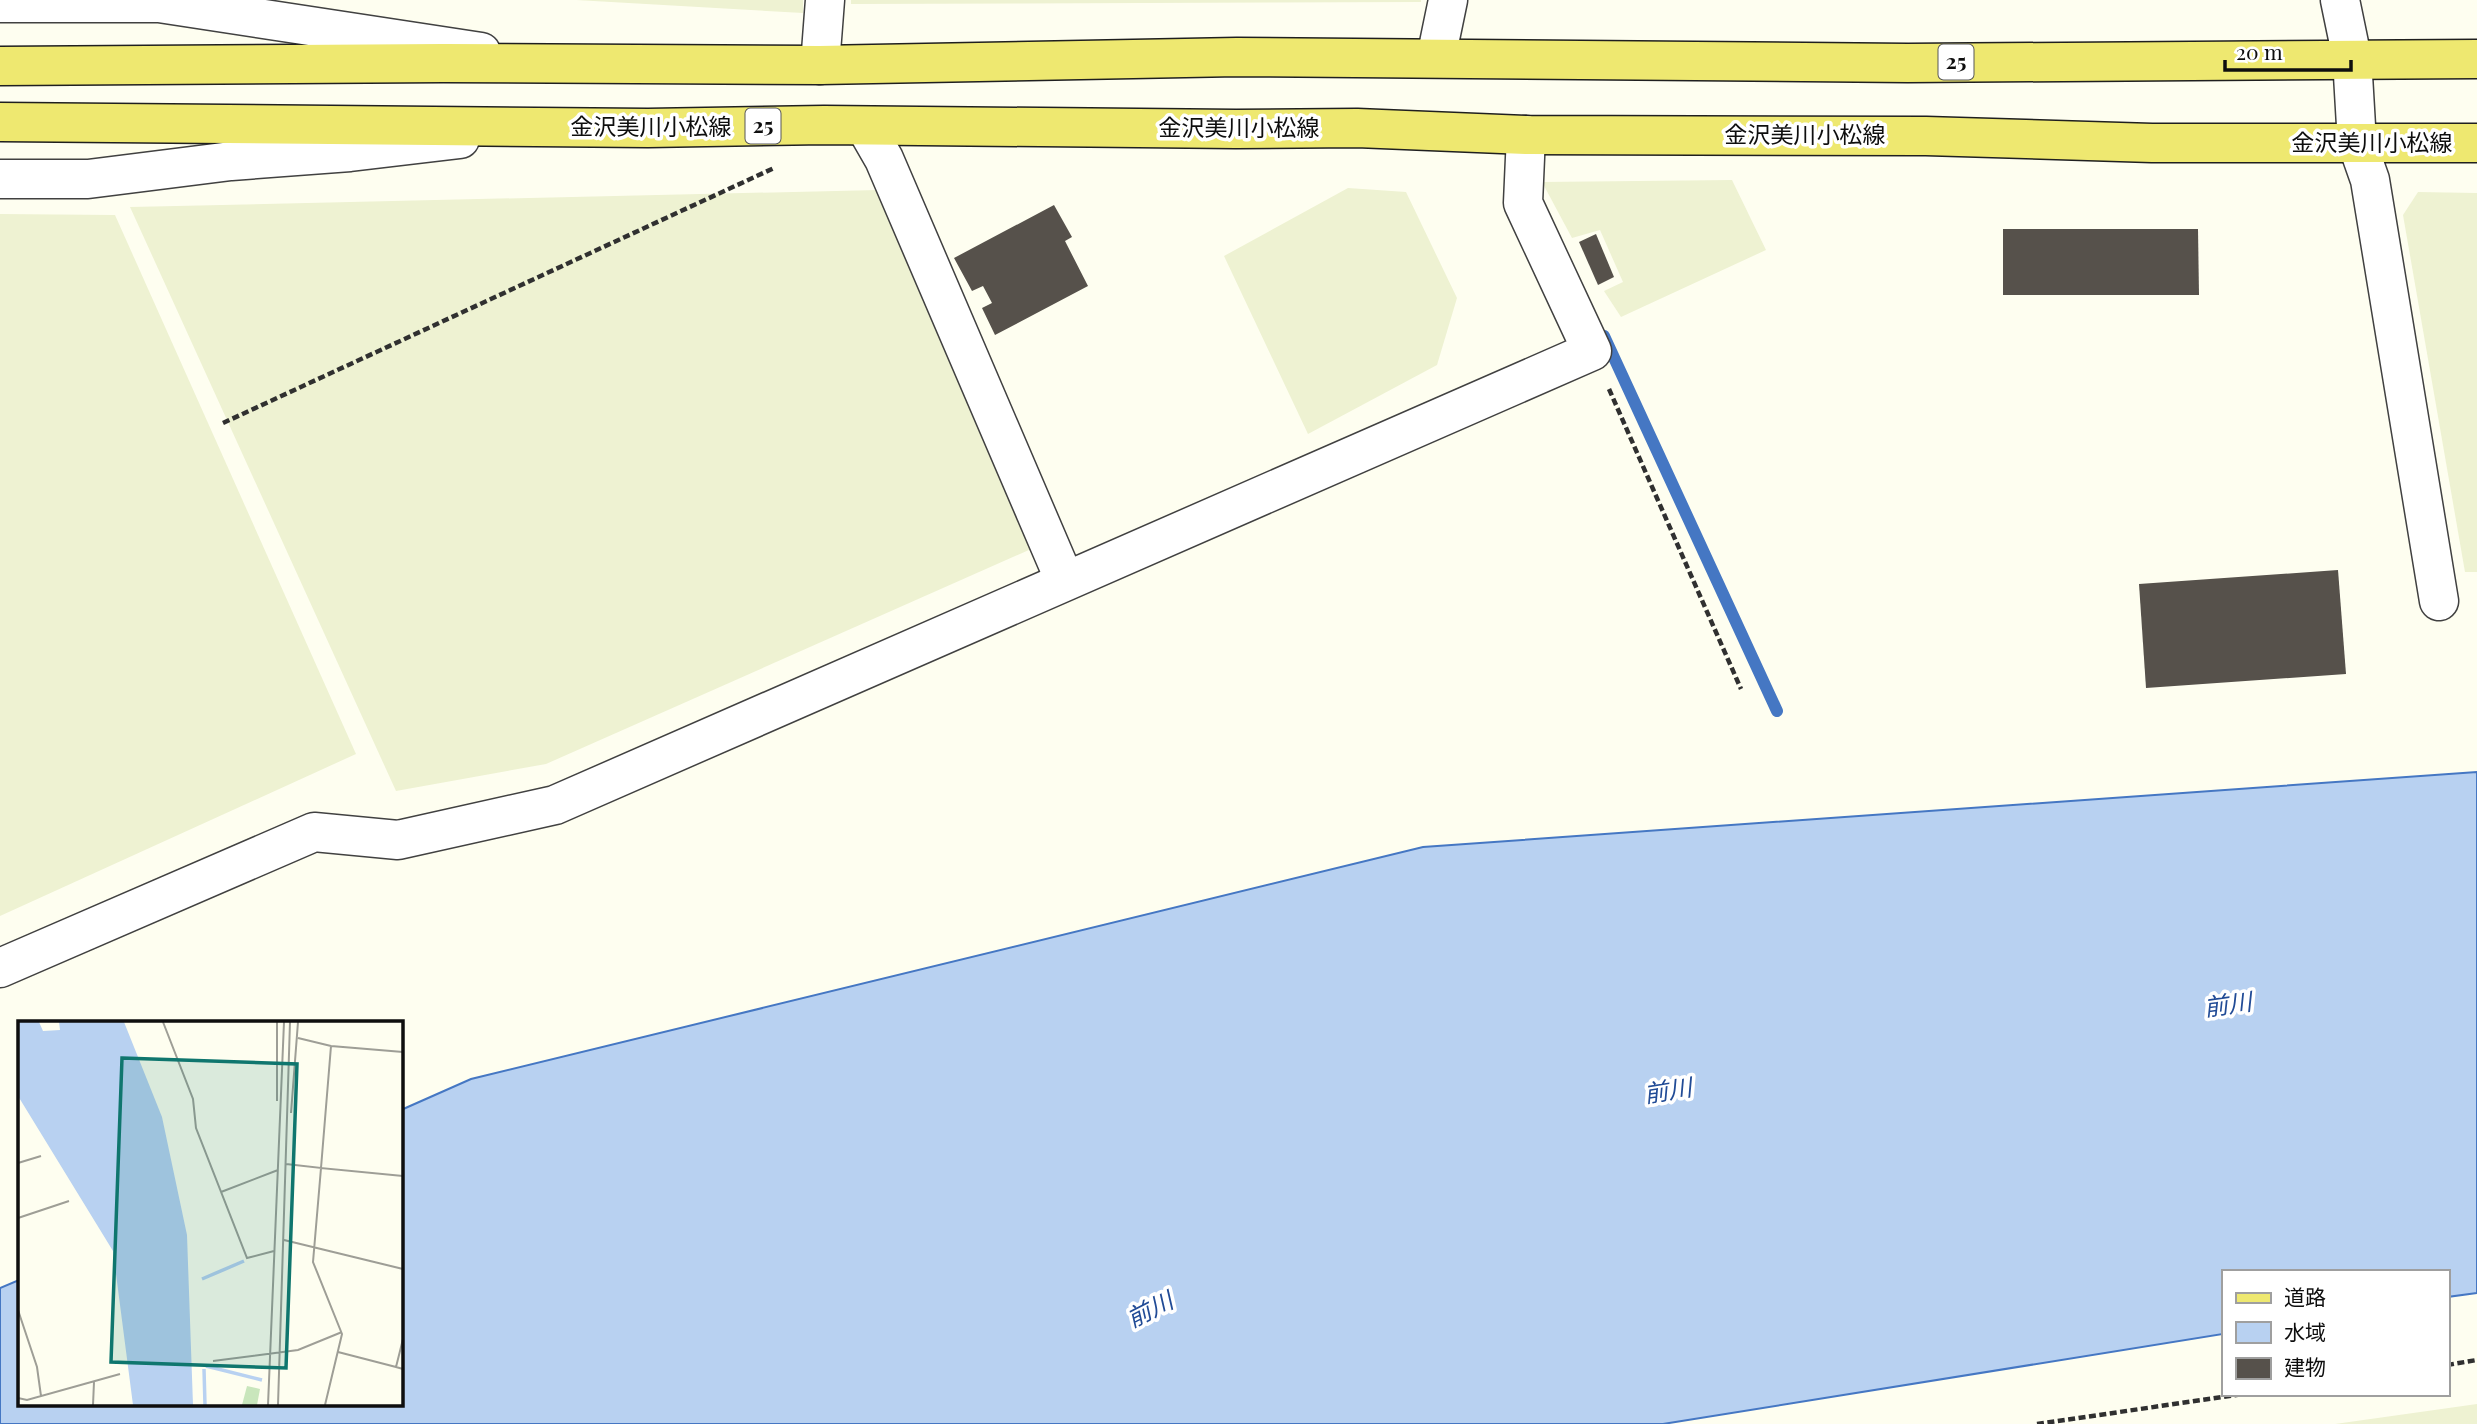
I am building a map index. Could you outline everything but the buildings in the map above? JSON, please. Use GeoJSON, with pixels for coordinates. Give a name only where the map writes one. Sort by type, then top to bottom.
{"type":"FeatureCollection","features":[{"type":"Feature","properties":{"kind":"main road","name":"25"},"geometry":{"type":"LineString","coordinates":[[0,66],[820,65],[1237,57],[1895,63],[2352,58],[2477,60]]}},
{"type":"Feature","properties":{"kind":"main road","name":"金沢美川小松線"},"geometry":{"type":"LineString","coordinates":[[0,122],[556,127],[865,125],[1236,130],[1357,128],[1526,135],[1926,136],[2152,143],[2477,143]]}},
{"type":"Feature","properties":{"kind":"street"},"geometry":{"type":"LineString","coordinates":[[820,65],[825,0]]}},
{"type":"Feature","properties":{"kind":"street"},"geometry":{"type":"LineString","coordinates":[[1436,58],[1448,0]]}},
{"type":"Feature","properties":{"kind":"street"},"geometry":{"type":"LineString","coordinates":[[2340,0],[2352,58],[2357,143],[2372,194],[2439,601]]}},
{"type":"Feature","properties":{"kind":"street"},"geometry":{"type":"LineString","coordinates":[[0,3],[159,3],[560,64]]}},
{"type":"Feature","properties":{"kind":"street"},"geometry":{"type":"LineString","coordinates":[[865,125],[890,172],[1065,581]]}},
{"type":"Feature","properties":{"kind":"street"},"geometry":{"type":"LineString","coordinates":[[0,179],[88,178],[231,161],[350,152],[556,127]]}},
{"type":"Feature","properties":{"kind":"street"},"geometry":{"type":"LineString","coordinates":[[0,968],[314,832],[398,840],[555,805],[1592,351],[1523,202],[1526,135]]}},
{"type":"Feature","properties":{"kind":"path"},"geometry":{"type":"LineString","coordinates":[[223,423],[778,166]]}},
{"type":"Feature","properties":{"kind":"path"},"geometry":{"type":"LineString","coordinates":[[1592,351],[1741,689]]}},
{"type":"Feature","properties":{"kind":"path"},"geometry":{"type":"LineString","coordinates":[[2449,1365],[2477,1360]]}},
{"type":"Feature","properties":{"kind":"path"},"geometry":{"type":"LineString","coordinates":[[2037,1424],[2229,1396]]}},
{"type":"Feature","properties":{"kind":"green space"},"geometry":{"type":"Polygon","coordinates":[[[576,0],[803,0],[803,13],[576,0]]]}},
{"type":"Feature","properties":{"kind":"green space"},"geometry":{"type":"Polygon","coordinates":[[[851,0],[1421,0],[1421,2],[851,4],[851,0]]]}},
{"type":"Feature","properties":{"kind":"green space"},"geometry":{"type":"Polygon","coordinates":[[[1732,180],[1766,250],[1621,317],[1604,291],[1623,282],[1600,230],[1572,238],[1542,182],[1732,180]]]}},
{"type":"Feature","properties":{"kind":"green space"},"geometry":{"type":"Polygon","coordinates":[[[1348,188],[1406,192],[1457,298],[1437,365],[1308,434],[1224,256],[1348,188]]]}},
{"type":"Feature","properties":{"kind":"green space"},"geometry":{"type":"Polygon","coordinates":[[[878,190],[1047,542],[546,764],[396,791],[130,207],[878,190]]]}},
{"type":"Feature","properties":{"kind":"green space"},"geometry":{"type":"Polygon","coordinates":[[[2418,192],[2477,193],[2477,572],[2465,572],[2403,215],[2418,192]]]}},
{"type":"Feature","properties":{"kind":"green space"},"geometry":{"type":"Polygon","coordinates":[[[0,214],[115,215],[356,754],[0,916],[0,214]]]}},
{"type":"Feature","properties":{"kind":"green space"},"geometry":{"type":"Polygon","coordinates":[[[2477,1404],[2477,1424],[2335,1424],[2477,1404]]]}},
{"type":"Feature","properties":{"kind":"water","name":"前川"},"geometry":{"type":"Polygon","coordinates":[[[2477,772],[2477,1293],[2449,1297],[2449,1270],[2222,1270],[2222,1334],[1663,1424],[0,1424],[0,1288],[18,1280],[18,1406],[402,1406],[402,1110],[471,1079],[1423,847],[2477,772]]]}},
{"type":"Feature","properties":{"kind":"waterway"},"geometry":{"type":"LineString","coordinates":[[1604,336],[1777,711]]}}]}
